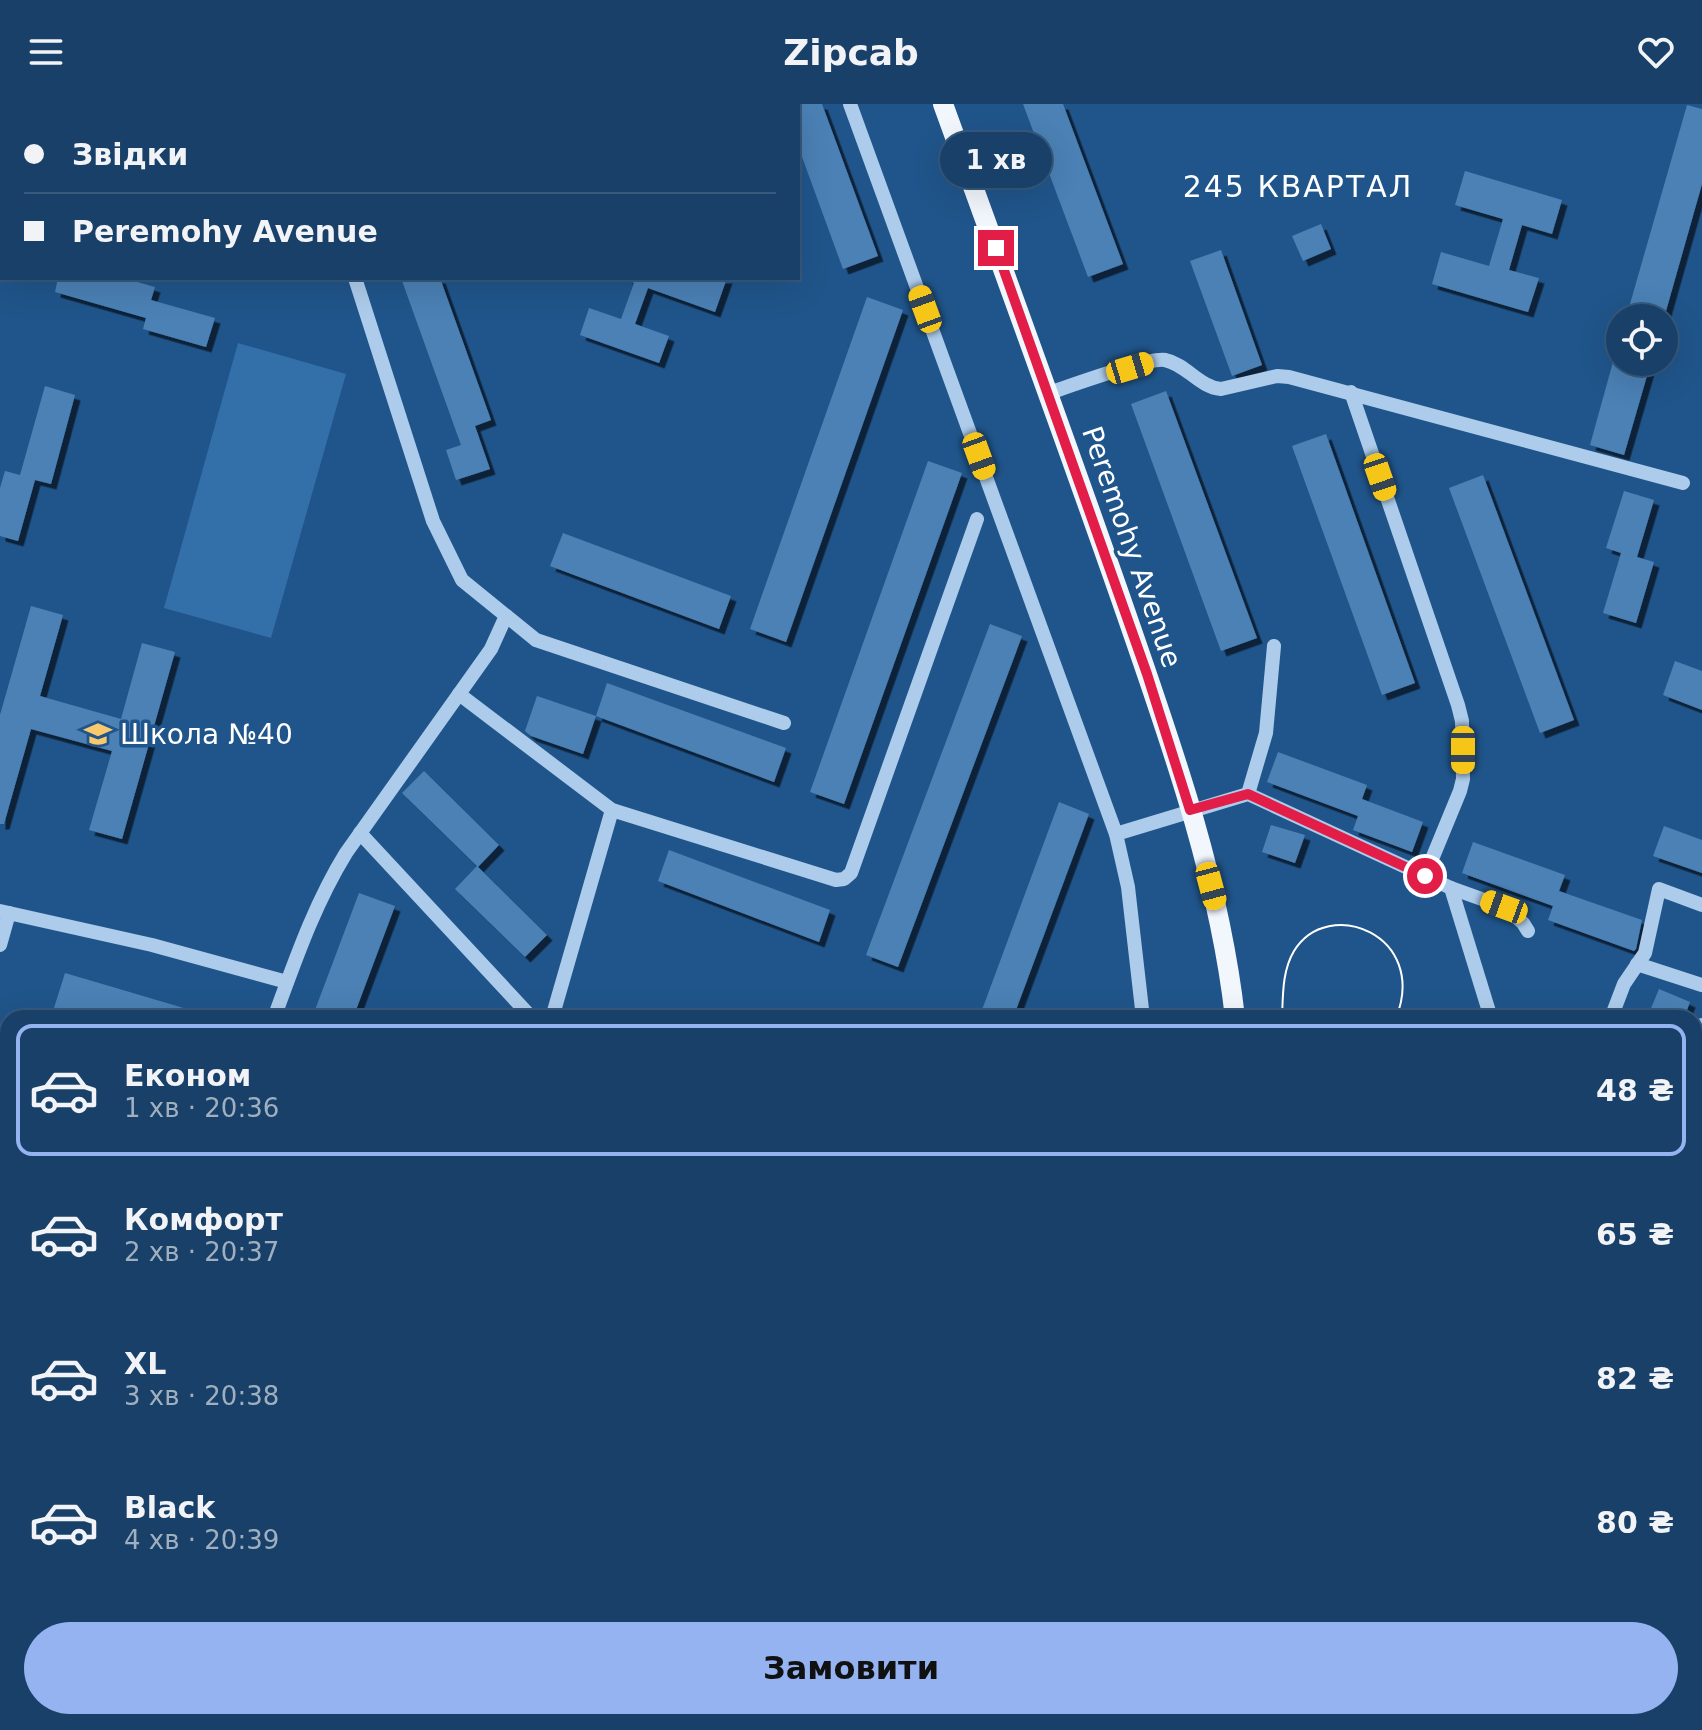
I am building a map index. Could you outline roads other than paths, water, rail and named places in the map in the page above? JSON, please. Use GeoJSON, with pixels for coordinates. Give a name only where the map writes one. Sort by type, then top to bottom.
{"type":"FeatureCollection","features":[{"type":"Feature","properties":{"kind":"main road","name":"Peremohy Avenue"},"geometry":{"type":"LineString","coordinates":[[943,104],[1049,393],[1156,702],[1190,810],[1225,943],[1234,1010]]}},
{"type":"Feature","properties":{"kind":"street"},"geometry":{"type":"LineString","coordinates":[[850,104],[1116,834],[1128,887],[1142,1010]]}},
{"type":"Feature","properties":{"kind":"street"},"geometry":{"type":"LineString","coordinates":[[356,280],[433,521],[462,580],[536,640],[784,723]]}},
{"type":"Feature","properties":{"kind":"street"},"geometry":{"type":"LineString","coordinates":[[1049,393],[1155,360],[1175,363],[1212,388],[1221,389],[1277,376],[1351,392],[1683,483]]}},
{"type":"Feature","properties":{"kind":"street"},"geometry":{"type":"LineString","coordinates":[[1351,392],[1462,721],[1463,779],[1425,876]]}},
{"type":"Feature","properties":{"kind":"street"},"geometry":{"type":"LineString","coordinates":[[459,694],[612,810],[836,880],[844,879],[851,873],[977,519]]}},
{"type":"Feature","properties":{"kind":"street"},"geometry":{"type":"LineString","coordinates":[[277,1010],[327,884],[491,649],[506,616]]}},
{"type":"Feature","properties":{"kind":"street"},"geometry":{"type":"LineString","coordinates":[[1248,794],[1266,733],[1274,646]]}},
{"type":"Feature","properties":{"kind":"street"},"geometry":{"type":"LineString","coordinates":[[1116,834],[1248,794],[1451,888],[1504,907],[1528,931]]}},
{"type":"Feature","properties":{"kind":"street"},"geometry":{"type":"LineString","coordinates":[[554,1010],[612,810]]}},
{"type":"Feature","properties":{"kind":"street"},"geometry":{"type":"LineString","coordinates":[[360,833],[525,1010]]}},
{"type":"Feature","properties":{"kind":"street"},"geometry":{"type":"LineString","coordinates":[[1451,888],[1489,1010]]}},
{"type":"Feature","properties":{"kind":"street"},"geometry":{"type":"LineString","coordinates":[[1614,1010],[1624,984],[1645,953],[1659,889],[1702,905]]}},
{"type":"Feature","properties":{"kind":"street"},"geometry":{"type":"LineString","coordinates":[[0,945],[5,912],[152,945],[287,982]]}},
{"type":"Feature","properties":{"kind":"street"},"geometry":{"type":"LineString","coordinates":[[1637,964],[1702,985]]}},
{"type":"Feature","properties":{"kind":"tram line"},"geometry":{"type":"LineString","coordinates":[[1282,1010],[1285,975],[1294,951],[1309,934],[1329,926],[1350,926],[1370,932],[1387,946],[1399,965],[1402,989],[1398,1010]]}},
{"type":"Feature","properties":{"kind":"place","name":"Школа №40"},"geometry":{"type":"Point","coordinates":[98,734]}},
{"type":"Feature","properties":{"kind":"district","name":"245 КВАРТАЛ"},"geometry":{"type":"Point","coordinates":[1298,186]}}]}
